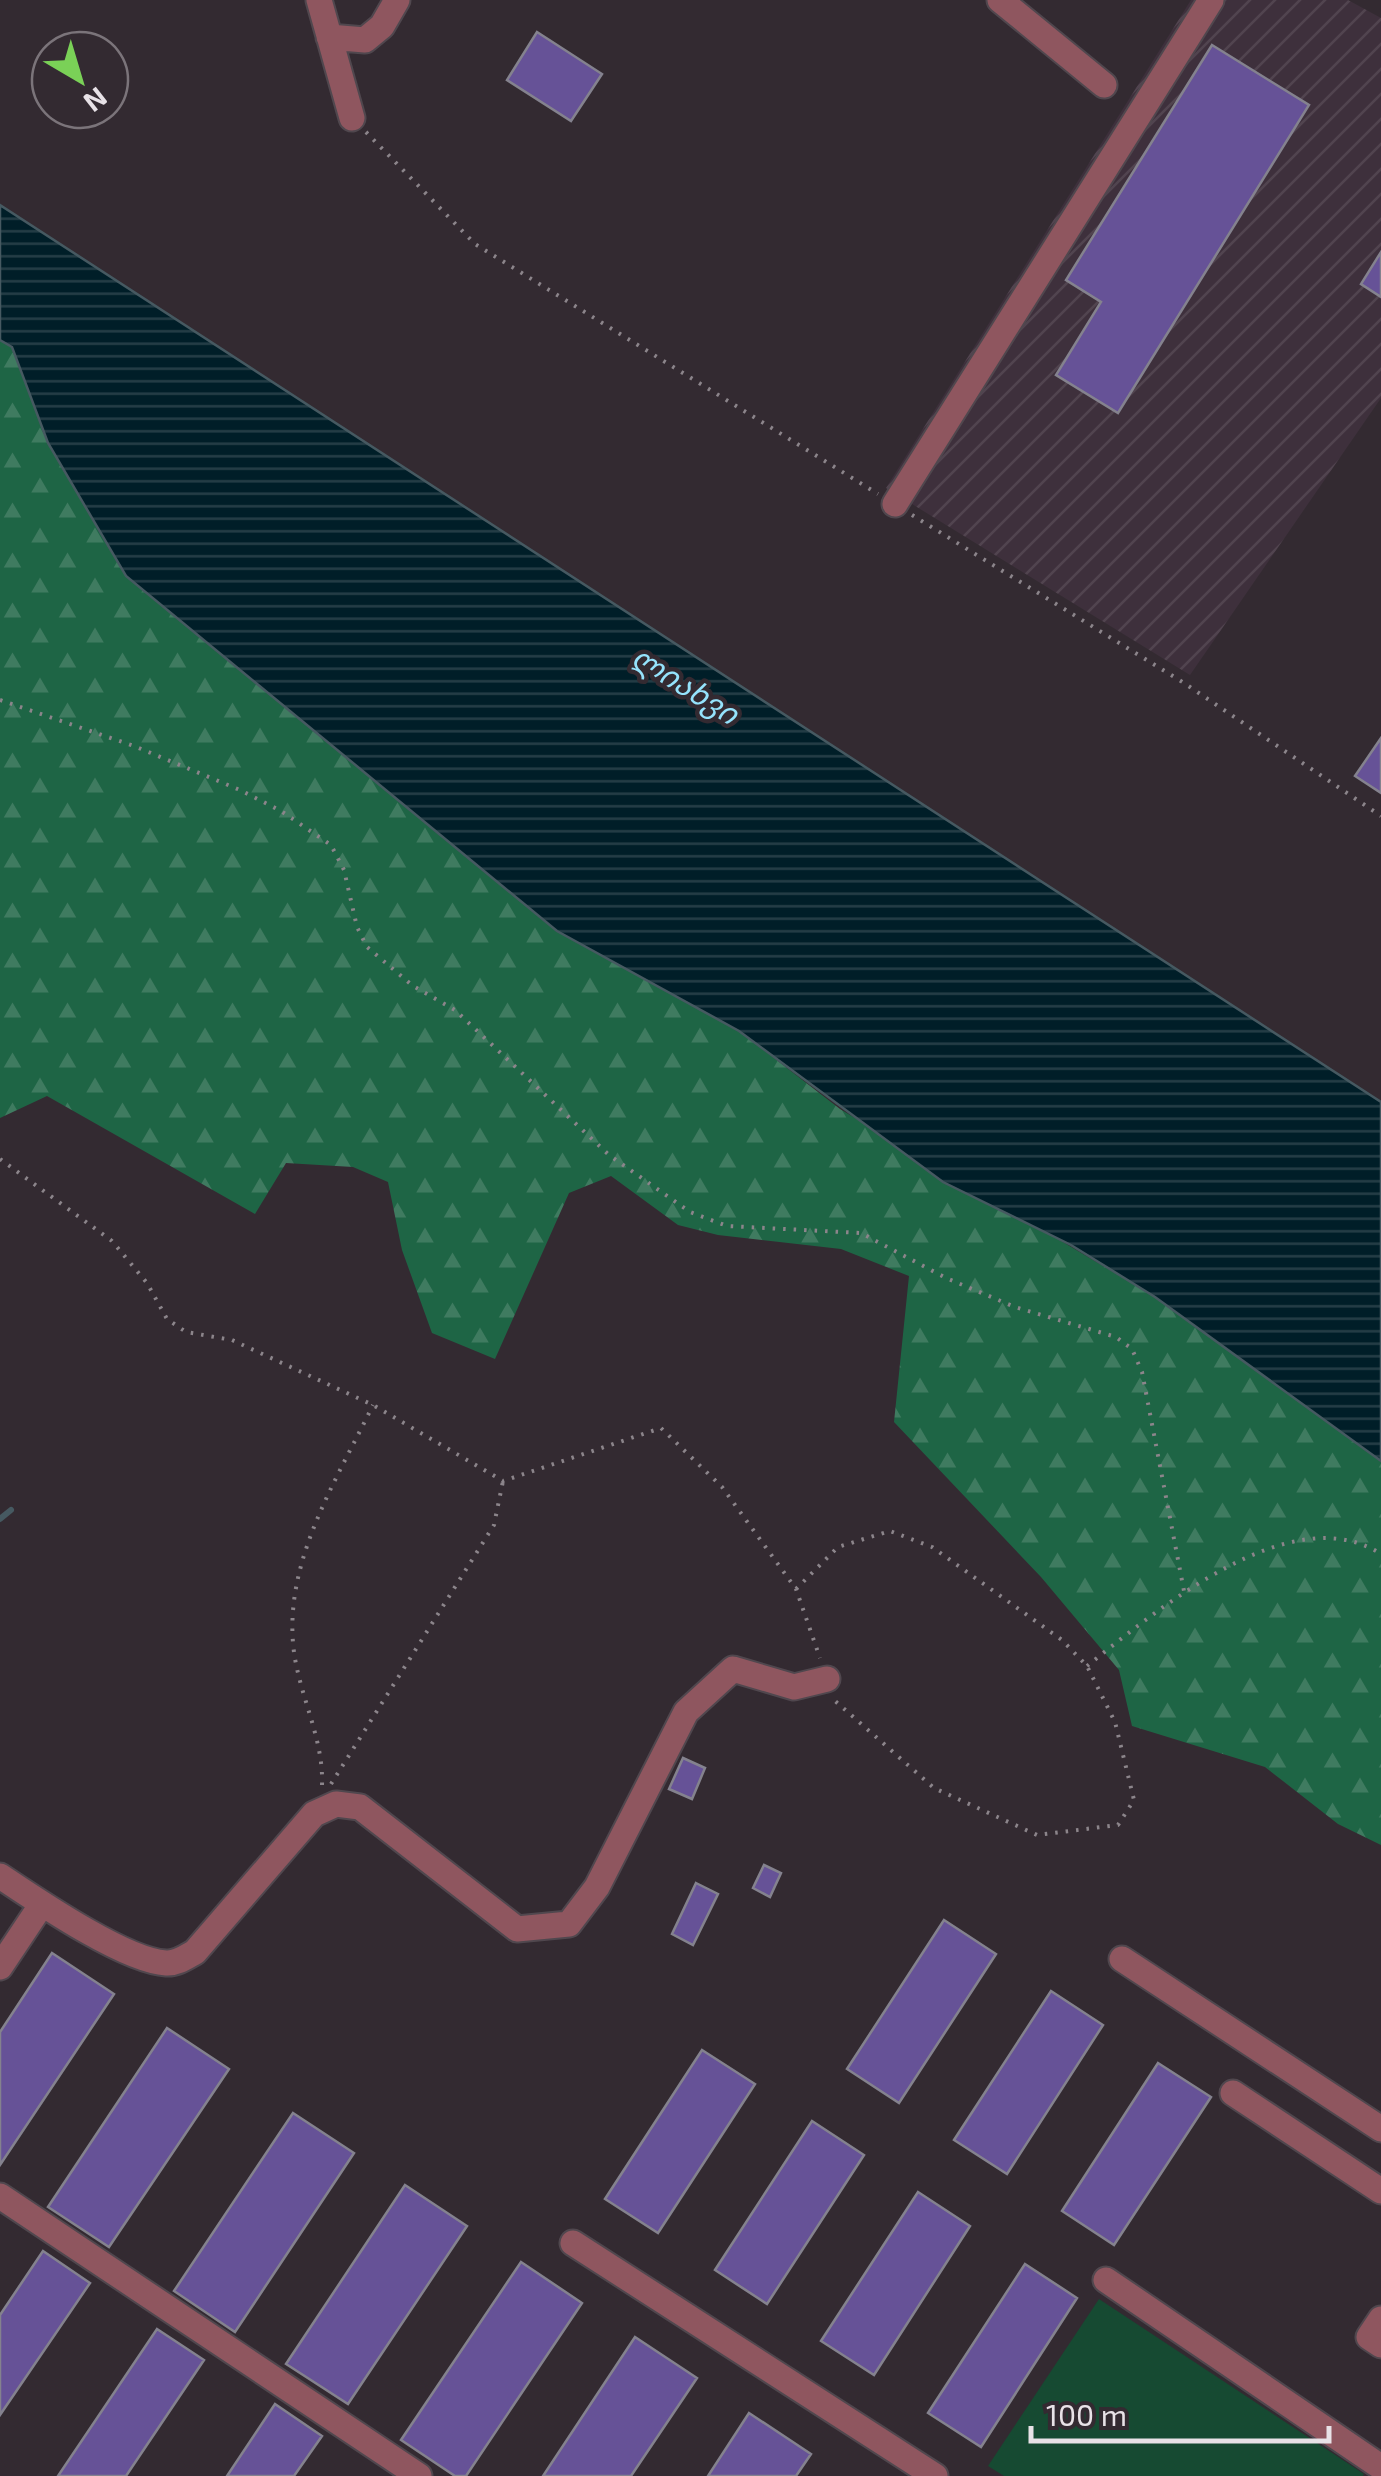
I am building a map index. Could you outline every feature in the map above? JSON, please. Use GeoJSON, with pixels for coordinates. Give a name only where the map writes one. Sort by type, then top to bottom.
{"type":"FeatureCollection","features":[{"type":"Feature","properties":{"kind":"street"},"geometry":{"type":"LineString","coordinates":[[319,0],[352,118]]}},
{"type":"Feature","properties":{"kind":"street"},"geometry":{"type":"LineString","coordinates":[[329,37],[365,40],[382,26],[397,0]]}},
{"type":"Feature","properties":{"kind":"street"},"geometry":{"type":"LineString","coordinates":[[1000,0],[1104,85]]}},
{"type":"Feature","properties":{"kind":"street"},"geometry":{"type":"LineString","coordinates":[[894,504],[1211,0]]}},
{"type":"Feature","properties":{"kind":"street"},"geometry":{"type":"LineString","coordinates":[[0,1876],[42,1904],[146,1960],[171,1964],[195,1952],[314,1814],[336,1804],[360,1808],[517,1929],[569,1924],[597,1887],[686,1712],[733,1670],[794,1687],[828,1679]]}},
{"type":"Feature","properties":{"kind":"street"},"geometry":{"type":"LineString","coordinates":[[0,1967],[42,1904]]}},
{"type":"Feature","properties":{"kind":"street"},"geometry":{"type":"LineString","coordinates":[[1122,1959],[1381,2129]]}},
{"type":"Feature","properties":{"kind":"street"},"geometry":{"type":"LineString","coordinates":[[1233,2093],[1381,2191]]}},
{"type":"Feature","properties":{"kind":"street"},"geometry":{"type":"LineString","coordinates":[[0,2196],[420,2476]]}},
{"type":"Feature","properties":{"kind":"street"},"geometry":{"type":"LineString","coordinates":[[573,2243],[934,2476]]}},
{"type":"Feature","properties":{"kind":"street"},"geometry":{"type":"LineString","coordinates":[[1106,2280],[1381,2467]]}},
{"type":"Feature","properties":{"kind":"street"},"geometry":{"type":"LineString","coordinates":[[1381,2319],[1369,2337],[1381,2346]]}},
{"type":"Feature","properties":{"kind":"path"},"geometry":{"type":"LineString","coordinates":[[352,118],[475,244],[1184,683],[1381,816]]}},
{"type":"Feature","properties":{"kind":"path"},"geometry":{"type":"LineString","coordinates":[[0,700],[134,746],[240,790],[281,811],[331,846],[344,870],[357,927],[366,947],[413,986],[455,1010],[610,1155],[690,1212],[728,1226],[862,1233],[946,1278],[998,1300],[1116,1336],[1132,1349],[1142,1372],[1184,1591]]}},
{"type":"Feature","properties":{"kind":"path"},"geometry":{"type":"LineString","coordinates":[[0,1159],[112,1241],[147,1283],[167,1319],[186,1332],[232,1340],[372,1405],[503,1481],[661,1428],[722,1487],[796,1588],[836,1704],[934,1788],[1037,1835],[1118,1826],[1134,1800],[1115,1722],[1086,1666],[1062,1640],[932,1547],[890,1530],[838,1547],[796,1588]]}},
{"type":"Feature","properties":{"kind":"path"},"geometry":{"type":"LineString","coordinates":[[314,1814],[322,1785],[323,1760],[293,1644],[293,1604],[318,1520],[372,1405]]}},
{"type":"Feature","properties":{"kind":"path"},"geometry":{"type":"LineString","coordinates":[[314,1814],[494,1525],[503,1481]]}},
{"type":"Feature","properties":{"kind":"path"},"geometry":{"type":"LineString","coordinates":[[1086,1666],[1184,1591],[1302,1536],[1362,1542],[1381,1554]]}},
{"type":"Feature","properties":{"kind":"shaded area"},"geometry":{"type":"Polygon","coordinates":[[[1191,0],[1348,0],[1381,18],[1381,398],[1190,675],[886,488],[1191,0]]]}},
{"type":"Feature","properties":{"kind":"green space"},"geometry":{"type":"Polygon","coordinates":[[[0,340],[12,347],[48,443],[126,576],[557,931],[739,1031],[840,1109],[1155,1297],[1381,1461],[1381,1845],[1338,1824],[1265,1767],[1132,1726],[1119,1670],[1041,1577],[894,1422],[909,1276],[841,1249],[718,1235],[678,1225],[611,1176],[569,1193],[495,1359],[432,1333],[402,1250],[388,1182],[353,1167],[286,1163],[255,1214],[47,1096],[0,1118],[0,340]]]}},
{"type":"Feature","properties":{"kind":"green space"},"geometry":{"type":"Polygon","coordinates":[[[1099,2299],[1363,2476],[1004,2476],[988,2466],[1099,2299]]]}},
{"type":"Feature","properties":{"kind":"water","name":"ლიახვი"},"geometry":{"type":"Polygon","coordinates":[[[0,205],[1381,1102],[1381,1461],[1155,1297],[1071,1245],[943,1182],[739,1031],[557,931],[126,576],[48,443],[12,347],[0,340],[0,205]]]}},
{"type":"Feature","properties":{"kind":"building"},"geometry":{"type":"Polygon","coordinates":[[[537,32],[602,74],[571,121],[507,80],[537,32]]]}},
{"type":"Feature","properties":{"kind":"building"},"geometry":{"type":"Polygon","coordinates":[[[1212,45],[1309,105],[1118,413],[1056,375],[1101,302],[1066,280],[1212,45]]]}},
{"type":"Feature","properties":{"kind":"building"},"geometry":{"type":"Polygon","coordinates":[[[1381,252],[1381,297],[1361,284],[1381,252]]]}},
{"type":"Feature","properties":{"kind":"building"},"geometry":{"type":"Polygon","coordinates":[[[1381,738],[1381,793],[1355,776],[1381,738]]]}},
{"type":"Feature","properties":{"kind":"building"},"geometry":{"type":"Polygon","coordinates":[[[683,1758],[705,1768],[692,1799],[669,1789],[683,1758]]]}},
{"type":"Feature","properties":{"kind":"building"},"geometry":{"type":"Polygon","coordinates":[[[764,1865],[781,1873],[770,1897],[753,1888],[764,1865]]]}},
{"type":"Feature","properties":{"kind":"building"},"geometry":{"type":"Polygon","coordinates":[[[696,1883],[718,1894],[693,1945],[672,1934],[696,1883]]]}},
{"type":"Feature","properties":{"kind":"building"},"geometry":{"type":"Polygon","coordinates":[[[944,1920],[996,1954],[899,2103],[847,2069],[944,1920]]]}},
{"type":"Feature","properties":{"kind":"building"},"geometry":{"type":"Polygon","coordinates":[[[52,1953],[114,1994],[0,2165],[0,2032],[52,1953]]]}},
{"type":"Feature","properties":{"kind":"building"},"geometry":{"type":"Polygon","coordinates":[[[1051,1991],[1103,2025],[1007,2174],[954,2140],[1051,1991]]]}},
{"type":"Feature","properties":{"kind":"building"},"geometry":{"type":"Polygon","coordinates":[[[167,2028],[229,2069],[109,2247],[48,2207],[167,2028]]]}},
{"type":"Feature","properties":{"kind":"building"},"geometry":{"type":"Polygon","coordinates":[[[702,2050],[755,2084],[658,2233],[605,2199],[702,2050]]]}},
{"type":"Feature","properties":{"kind":"building"},"geometry":{"type":"Polygon","coordinates":[[[1158,2063],[1211,2097],[1114,2245],[1062,2211],[1158,2063]]]}},
{"type":"Feature","properties":{"kind":"building"},"geometry":{"type":"Polygon","coordinates":[[[293,2113],[354,2153],[235,2332],[174,2291],[293,2113]]]}},
{"type":"Feature","properties":{"kind":"building"},"geometry":{"type":"Polygon","coordinates":[[[812,2121],[864,2155],[767,2304],[715,2270],[812,2121]]]}},
{"type":"Feature","properties":{"kind":"building"},"geometry":{"type":"Polygon","coordinates":[[[405,2185],[467,2226],[348,2404],[286,2364],[405,2185]]]}},
{"type":"Feature","properties":{"kind":"building"},"geometry":{"type":"Polygon","coordinates":[[[918,2192],[970,2226],[874,2375],[821,2341],[918,2192]]]}},
{"type":"Feature","properties":{"kind":"building"},"geometry":{"type":"Polygon","coordinates":[[[43,2251],[90,2283],[0,2415],[0,2315],[43,2251]]]}},
{"type":"Feature","properties":{"kind":"building"},"geometry":{"type":"Polygon","coordinates":[[[521,2262],[582,2303],[466,2476],[455,2476],[401,2440],[521,2262]]]}},
{"type":"Feature","properties":{"kind":"building"},"geometry":{"type":"Polygon","coordinates":[[[1025,2264],[1077,2298],[981,2447],[928,2413],[1025,2264]]]}},
{"type":"Feature","properties":{"kind":"building"},"geometry":{"type":"Polygon","coordinates":[[[157,2329],[204,2360],[126,2476],[58,2476],[157,2329]]]}},
{"type":"Feature","properties":{"kind":"building"},"geometry":{"type":"Polygon","coordinates":[[[635,2337],[697,2378],[631,2476],[543,2476],[635,2337]]]}},
{"type":"Feature","properties":{"kind":"building"},"geometry":{"type":"Polygon","coordinates":[[[275,2404],[322,2436],[294,2476],[227,2476],[275,2404]]]}},
{"type":"Feature","properties":{"kind":"building"},"geometry":{"type":"Polygon","coordinates":[[[749,2413],[811,2454],[796,2476],[708,2476],[749,2413]]]}},
{"type":"Feature","properties":{"kind":"waterway"},"geometry":{"type":"LineString","coordinates":[[0,1519],[11,1510]]}}]}
